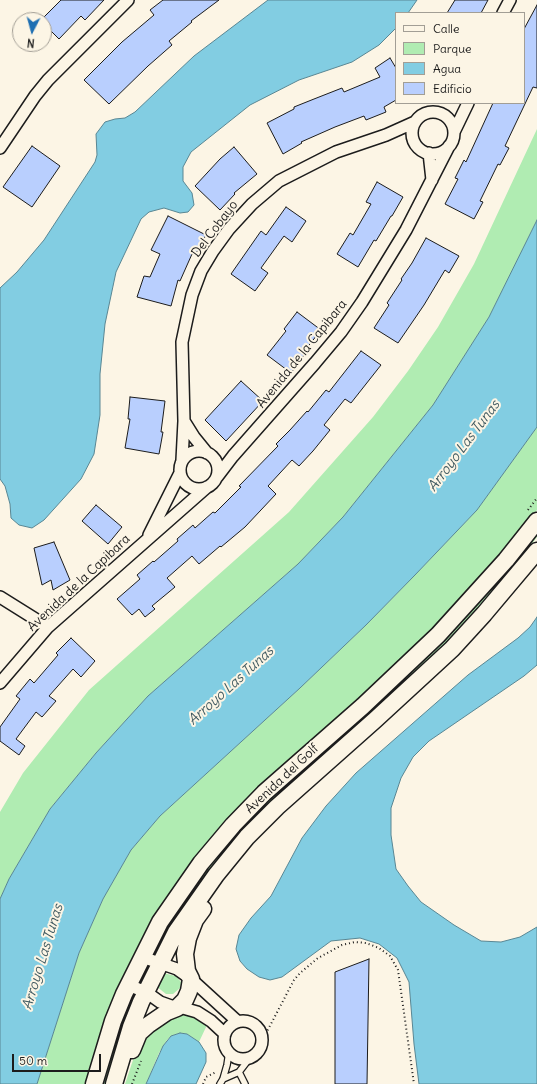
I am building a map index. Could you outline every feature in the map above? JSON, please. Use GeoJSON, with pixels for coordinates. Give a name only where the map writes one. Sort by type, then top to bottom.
{"type":"FeatureCollection","features":[{"type":"Feature","properties":{"kind":"street"},"geometry":{"type":"LineString","coordinates":[[0,148],[3,141],[48,80],[128,0]]}},
{"type":"Feature","properties":{"kind":"street"},"geometry":{"type":"LineString","coordinates":[[504,12],[510,0]]}},
{"type":"Feature","properties":{"kind":"street"},"geometry":{"type":"LineString","coordinates":[[434,112],[442,104]]}},
{"type":"Feature","properties":{"kind":"street","name":"Avenida de la Capibara"},"geometry":{"type":"LineString","coordinates":[[0,683],[48,627],[215,481],[233,456],[275,410],[341,332],[362,302],[406,230],[452,141],[454,132],[468,104]]}},
{"type":"Feature","properties":{"kind":"street"},"geometry":{"type":"LineString","coordinates":[[416,144],[412,134],[415,122],[423,114],[434,112],[440,113],[450,120],[454,132]]}},
{"type":"Feature","properties":{"kind":"street","name":"Del Cobayo"},"geometry":{"type":"LineString","coordinates":[[182,460],[184,420],[182,342],[192,295],[198,277],[213,251],[252,204],[279,181],[336,152],[386,135],[415,122]]}},
{"type":"Feature","properties":{"kind":"street"},"geometry":{"type":"LineString","coordinates":[[386,135],[403,138],[416,144],[428,153],[440,152],[449,146]]}},
{"type":"Feature","properties":{"kind":"street"},"geometry":{"type":"LineString","coordinates":[[428,153],[432,180]]}},
{"type":"Feature","properties":{"kind":"street","name":"Del Cobayo"},"geometry":{"type":"LineString","coordinates":[[184,420],[194,437],[210,455]]}},
{"type":"Feature","properties":{"kind":"street"},"geometry":{"type":"LineString","coordinates":[[182,460],[186,455],[196,451],[210,455],[233,456]]}},
{"type":"Feature","properties":{"kind":"street"},"geometry":{"type":"LineString","coordinates":[[210,455],[218,466],[217,477]]}},
{"type":"Feature","properties":{"kind":"street","name":"Avenida de la Capibara"},"geometry":{"type":"LineString","coordinates":[[146,541],[180,473],[180,464],[182,460]]}},
{"type":"Feature","properties":{"kind":"street"},"geometry":{"type":"LineString","coordinates":[[180,473],[185,483],[190,487],[196,489],[207,487]]}},
{"type":"Feature","properties":{"kind":"street","name":"Avenida del Golf"},"geometry":{"type":"LineString","coordinates":[[94,1084],[113,1021],[128,985],[160,922],[201,863],[233,825],[264,793],[363,706],[438,636],[501,566],[537,521]]}},
{"type":"Feature","properties":{"kind":"street","name":"Avenida del Golf"},"geometry":{"type":"LineString","coordinates":[[114,1084],[131,1027],[146,992],[176,932],[216,875],[247,837],[277,807],[452,649],[537,552]]}},
{"type":"Feature","properties":{"kind":"street"},"geometry":{"type":"LineString","coordinates":[[0,597],[48,627]]}},
{"type":"Feature","properties":{"kind":"street"},"geometry":{"type":"LineString","coordinates":[[121,1084],[134,1043],[139,1033],[167,1012],[177,1008],[185,1000],[189,991],[191,979],[187,971],[185,954],[188,938],[195,920],[277,807]]}},
{"type":"Feature","properties":{"kind":"street"},"geometry":{"type":"LineString","coordinates":[[142,957],[177,969],[191,979],[237,1021]]}},
{"type":"Feature","properties":{"kind":"street"},"geometry":{"type":"LineString","coordinates":[[128,985],[146,992],[160,1002],[177,1008],[197,1012],[211,1021],[225,1034]]}},
{"type":"Feature","properties":{"kind":"street"},"geometry":{"type":"LineString","coordinates":[[245,1020],[252,1022],[258,1027],[262,1034],[260,1048],[256,1054],[249,1059],[242,1059],[235,1056],[229,1052],[225,1045],[225,1034],[231,1025],[237,1021],[245,1020]]}},
{"type":"Feature","properties":{"kind":"lane"},"geometry":{"type":"LineString","coordinates":[[222,1082],[229,1052]]}},
{"type":"Feature","properties":{"kind":"lane"},"geometry":{"type":"LineString","coordinates":[[222,1082],[239,1072],[249,1059]]}},
{"type":"Feature","properties":{"kind":"lane"},"geometry":{"type":"LineString","coordinates":[[239,1072],[245,1084]]}},
{"type":"Feature","properties":{"kind":"path"},"geometry":{"type":"LineString","coordinates":[[262,1041],[294,980],[300,973],[318,958],[342,944],[355,942],[366,943],[379,948],[390,956],[398,970],[414,1084]]}},
{"type":"Feature","properties":{"kind":"path"},"geometry":{"type":"LineString","coordinates":[[132,1084],[142,1057]]}},
{"type":"Feature","properties":{"kind":"path"},"geometry":{"type":"LineString","coordinates":[[203,1084],[206,1077],[227,1065]]}},
{"type":"Feature","properties":{"kind":"green space"},"geometry":{"type":"Polygon","coordinates":[[[537,129],[537,220],[489,317],[433,405],[343,517],[298,564],[148,696],[96,753],[50,809],[9,879],[0,899],[0,812],[23,773],[89,690],[289,512],[373,417],[408,371],[438,327],[474,264],[537,129]]]}},
{"type":"Feature","properties":{"kind":"green space"},"geometry":{"type":"Polygon","coordinates":[[[537,427],[537,510],[502,554],[432,635],[274,778],[248,798],[180,878],[152,924],[87,1084],[37,1084],[79,953],[103,899],[131,850],[160,816],[300,688],[366,625],[415,575],[477,510],[537,427]]]}},
{"type":"Feature","properties":{"kind":"green space"},"geometry":{"type":"Polygon","coordinates":[[[537,529],[537,537],[515,567],[478,610],[173,924],[172,923],[180,903],[189,888],[249,816],[537,529]]]}},
{"type":"Feature","properties":{"kind":"green space"},"geometry":{"type":"Polygon","coordinates":[[[163,973],[176,976],[181,982],[180,988],[173,994],[166,994],[156,986],[163,973]]]}},
{"type":"Feature","properties":{"kind":"green space"},"geometry":{"type":"Polygon","coordinates":[[[135,995],[137,996],[107,1084],[102,1084],[121,1028],[135,995]]]}},
{"type":"Feature","properties":{"kind":"green space"},"geometry":{"type":"Polygon","coordinates":[[[182,1010],[201,1020],[207,1025],[199,1042],[187,1034],[180,1033],[171,1036],[159,1053],[146,1084],[125,1084],[138,1045],[147,1031],[182,1010]]]}},
{"type":"Feature","properties":{"kind":"water"},"geometry":{"type":"Polygon","coordinates":[[[268,0],[417,0],[409,12],[395,12],[395,29],[379,45],[352,62],[299,80],[250,105],[191,152],[183,167],[183,181],[192,193],[194,205],[188,212],[180,213],[164,208],[149,212],[141,219],[116,272],[105,324],[100,374],[100,415],[94,454],[81,479],[44,520],[32,528],[19,525],[11,518],[10,504],[5,486],[0,479],[0,288],[17,272],[44,240],[95,162],[97,155],[96,134],[105,122],[125,118],[135,112],[194,56],[268,0]]]}},
{"type":"Feature","properties":{"kind":"water","name":"Arroyo Las Tunas"},"geometry":{"type":"Polygon","coordinates":[[[537,220],[537,427],[477,510],[415,575],[366,625],[300,688],[160,816],[131,850],[103,899],[79,953],[37,1084],[0,1084],[0,899],[9,879],[50,809],[96,753],[148,696],[298,564],[343,517],[433,405],[489,317],[537,220]]]}},
{"type":"Feature","properties":{"kind":"water"},"geometry":{"type":"Polygon","coordinates":[[[537,617],[537,665],[524,676],[429,741],[413,757],[401,778],[391,808],[391,835],[396,869],[421,902],[454,925],[481,941],[501,942],[520,937],[537,927],[537,1084],[419,1084],[409,982],[397,958],[379,944],[360,938],[331,941],[282,977],[270,980],[259,977],[247,969],[240,961],[236,949],[239,935],[251,918],[271,896],[302,838],[326,806],[356,773],[468,675],[518,638],[530,627],[537,617]]]}},
{"type":"Feature","properties":{"kind":"water"},"geometry":{"type":"Polygon","coordinates":[[[180,1033],[187,1034],[199,1042],[206,1053],[206,1062],[196,1084],[146,1084],[163,1046],[171,1036],[180,1033]]]}},
{"type":"Feature","properties":{"kind":"building"},"geometry":{"type":"Polygon","coordinates":[[[61,0],[104,0],[85,20],[81,16],[59,39],[52,32],[52,12],[49,12],[61,0]]]}},
{"type":"Feature","properties":{"kind":"building"},"geometry":{"type":"Polygon","coordinates":[[[163,0],[219,0],[191,21],[192,22],[169,41],[172,45],[109,104],[84,80],[122,42],[154,15],[150,10],[163,0]]]}},
{"type":"Feature","properties":{"kind":"building"},"geometry":{"type":"Polygon","coordinates":[[[455,0],[488,0],[482,12],[448,12],[455,0]]]}},
{"type":"Feature","properties":{"kind":"building"},"geometry":{"type":"Polygon","coordinates":[[[537,5],[537,88],[533,87],[525,104],[525,27],[537,5]]]}},
{"type":"Feature","properties":{"kind":"building"},"geometry":{"type":"Polygon","coordinates":[[[390,58],[395,66],[395,101],[384,107],[386,112],[366,120],[364,116],[335,127],[301,142],[302,143],[283,154],[267,123],[294,109],[294,107],[342,88],[344,92],[380,77],[375,68],[390,58]]]}},
{"type":"Feature","properties":{"kind":"building"},"geometry":{"type":"Polygon","coordinates":[[[493,104],[525,104],[505,146],[509,148],[500,165],[498,164],[480,201],[483,202],[474,219],[445,204],[458,179],[455,178],[464,160],[466,162],[493,104]]]}},
{"type":"Feature","properties":{"kind":"building"},"geometry":{"type":"Polygon","coordinates":[[[32,146],[60,166],[32,207],[3,187],[32,146]]]}},
{"type":"Feature","properties":{"kind":"building"},"geometry":{"type":"Polygon","coordinates":[[[234,147],[257,174],[234,193],[235,194],[220,210],[195,186],[220,159],[234,147]]]}},
{"type":"Feature","properties":{"kind":"building"},"geometry":{"type":"Polygon","coordinates":[[[377,182],[403,197],[358,267],[337,254],[350,233],[353,235],[371,204],[366,202],[377,182]]]}},
{"type":"Feature","properties":{"kind":"building"},"geometry":{"type":"Polygon","coordinates":[[[286,207],[306,221],[292,242],[284,236],[261,268],[268,273],[255,291],[231,274],[261,231],[266,235],[286,207]]]}},
{"type":"Feature","properties":{"kind":"building"},"geometry":{"type":"Polygon","coordinates":[[[168,216],[206,235],[195,255],[192,254],[180,281],[178,280],[171,306],[137,297],[144,276],[150,277],[160,254],[151,250],[168,216]]]}},
{"type":"Feature","properties":{"kind":"building"},"geometry":{"type":"Polygon","coordinates":[[[426,238],[459,256],[449,273],[445,270],[424,305],[398,343],[374,328],[389,305],[387,303],[426,238]]]}},
{"type":"Feature","properties":{"kind":"building"},"geometry":{"type":"Polygon","coordinates":[[[297,312],[321,330],[302,354],[304,355],[291,373],[267,355],[286,331],[284,329],[297,312]]]}},
{"type":"Feature","properties":{"kind":"building"},"geometry":{"type":"Polygon","coordinates":[[[361,351],[381,365],[351,403],[345,399],[324,425],[330,430],[299,466],[292,460],[268,486],[276,494],[245,527],[199,564],[192,556],[167,578],[175,587],[152,606],[155,609],[145,617],[139,609],[132,615],[117,599],[140,579],[137,575],[178,541],[177,539],[193,525],[195,528],[213,512],[215,513],[241,487],[239,486],[278,446],[276,444],[307,411],[308,412],[326,390],[329,392],[361,351]]]}},
{"type":"Feature","properties":{"kind":"building"},"geometry":{"type":"Polygon","coordinates":[[[241,381],[263,401],[226,441],[205,420],[241,381]]]}},
{"type":"Feature","properties":{"kind":"building"},"geometry":{"type":"Polygon","coordinates":[[[130,397],[165,401],[161,432],[163,432],[159,454],[125,448],[130,419],[128,419],[130,397]]]}},
{"type":"Feature","properties":{"kind":"building"},"geometry":{"type":"Polygon","coordinates":[[[96,505],[122,527],[108,544],[82,521],[96,505]]]}},
{"type":"Feature","properties":{"kind":"building"},"geometry":{"type":"Polygon","coordinates":[[[54,542],[70,580],[53,590],[51,580],[42,585],[34,548],[54,542]]]}},
{"type":"Feature","properties":{"kind":"building"},"geometry":{"type":"Polygon","coordinates":[[[71,638],[95,661],[81,677],[73,669],[49,696],[56,701],[42,717],[36,712],[16,739],[25,746],[19,755],[0,741],[0,727],[20,699],[16,696],[30,679],[34,683],[58,655],[56,653],[71,638]]]}},
{"type":"Feature","properties":{"kind":"building"},"geometry":{"type":"Polygon","coordinates":[[[369,959],[367,1084],[335,1084],[335,972],[369,959]]]}}]}
